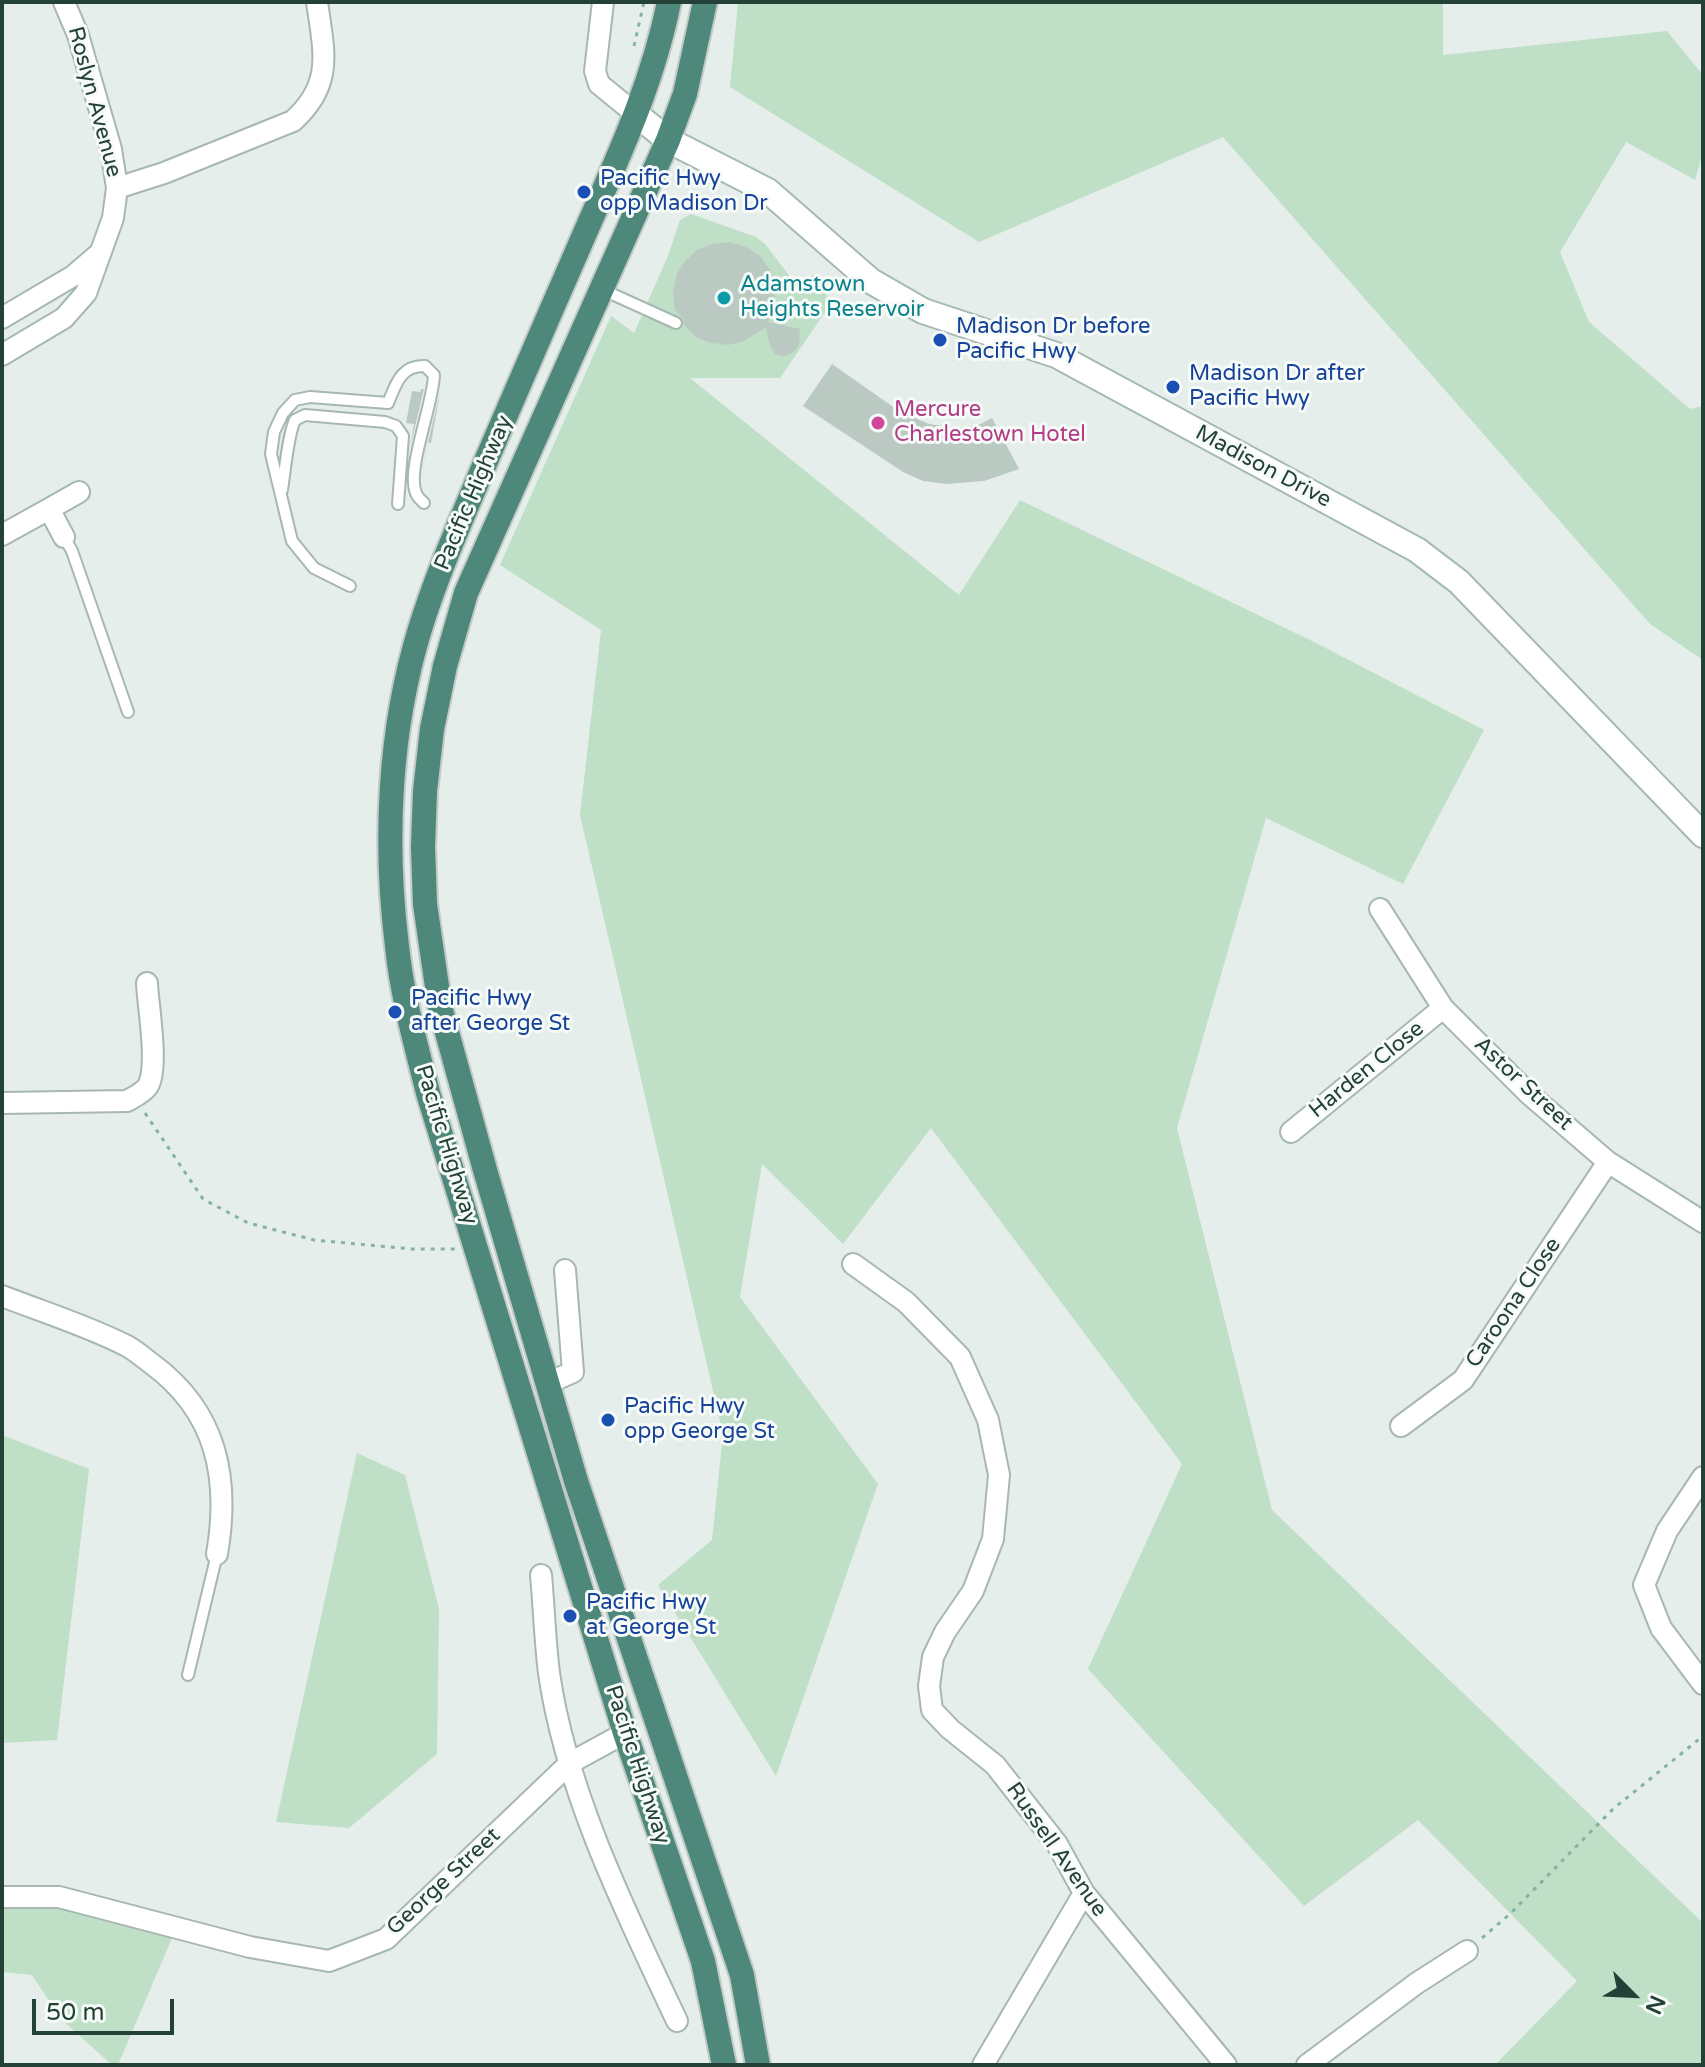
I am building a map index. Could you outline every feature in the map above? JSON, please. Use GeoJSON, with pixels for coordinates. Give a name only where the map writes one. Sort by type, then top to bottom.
{"type":"FeatureCollection","features":[{"type":"Feature","properties":{"kind":"highway","name":"Pacific Highway"},"geometry":{"type":"LineString","coordinates":[[669,2],[662,39],[637,115],[450,546],[420,630],[397,737],[391,792],[390,872],[397,947],[410,1022],[428,1093],[625,1733],[703,1961],[724,2065]]}},
{"type":"Feature","properties":{"kind":"highway","name":"Pacific Highway"},"geometry":{"type":"LineString","coordinates":[[705,2],[685,94],[668,140],[466,593],[432,729],[423,847],[425,904],[440,1007],[481,1157],[576,1481],[742,1975],[758,2065]]}},
{"type":"Feature","properties":{"kind":"main road","name":"Madison Drive"},"geometry":{"type":"LineString","coordinates":[[637,115],[668,140],[768,191],[871,281],[923,311],[1056,355],[1417,550],[1459,582],[1703,835]]}},
{"type":"Feature","properties":{"kind":"street","name":"Roslyn Avenue"},"geometry":{"type":"LineString","coordinates":[[2,355],[64,318],[86,293],[113,218],[117,188],[101,111],[78,35],[64,2]]}},
{"type":"Feature","properties":{"kind":"street"},"geometry":{"type":"LineString","coordinates":[[117,188],[164,173],[293,121],[309,107],[324,73],[317,2]]}},
{"type":"Feature","properties":{"kind":"street"},"geometry":{"type":"LineString","coordinates":[[603,2],[595,71],[599,84],[637,115]]}},
{"type":"Feature","properties":{"kind":"street"},"geometry":{"type":"LineString","coordinates":[[2,318],[73,276],[104,249]]}},
{"type":"Feature","properties":{"kind":"street"},"geometry":{"type":"LineString","coordinates":[[2,535],[79,492]]}},
{"type":"Feature","properties":{"kind":"street"},"geometry":{"type":"LineString","coordinates":[[49,509],[64,537]]}},
{"type":"Feature","properties":{"kind":"street","name":"Astor Street"},"geometry":{"type":"LineString","coordinates":[[1380,909],[1443,1008],[1529,1094],[1608,1162],[1703,1222]]}},
{"type":"Feature","properties":{"kind":"street"},"geometry":{"type":"LineString","coordinates":[[2,1103],[127,1101],[141,1091],[152,1064],[147,983]]}},
{"type":"Feature","properties":{"kind":"street","name":"Harden Close"},"geometry":{"type":"LineString","coordinates":[[1291,1132],[1443,1008]]}},
{"type":"Feature","properties":{"kind":"street","name":"Caroona Close"},"geometry":{"type":"LineString","coordinates":[[1401,1426],[1463,1380],[1608,1162]]}},
{"type":"Feature","properties":{"kind":"street","name":"Russell Avenue"},"geometry":{"type":"LineString","coordinates":[[853,1264],[906,1302],[960,1357],[988,1420],[999,1475],[993,1539],[973,1591],[945,1632],[933,1657],[929,1686],[932,1710],[950,1729],[995,1765],[1057,1844],[1084,1893],[1226,2065]]}},
{"type":"Feature","properties":{"kind":"street"},"geometry":{"type":"LineString","coordinates":[[548,1383],[573,1372],[565,1270]]}},
{"type":"Feature","properties":{"kind":"street"},"geometry":{"type":"LineString","coordinates":[[2,1296],[128,1347],[170,1377],[211,1437],[219,1464],[223,1523],[217,1554]]}},
{"type":"Feature","properties":{"kind":"street"},"geometry":{"type":"LineString","coordinates":[[1703,1477],[1667,1531],[1644,1585],[1661,1628],[1703,1684]]}},
{"type":"Feature","properties":{"kind":"street"},"geometry":{"type":"LineString","coordinates":[[541,1575],[549,1674],[570,1763],[618,1897],[677,2021]]}},
{"type":"Feature","properties":{"kind":"street","name":"George Street"},"geometry":{"type":"LineString","coordinates":[[2,1897],[59,1897],[250,1947],[329,1961],[386,1939],[570,1763],[625,1733]]}},
{"type":"Feature","properties":{"kind":"street"},"geometry":{"type":"LineString","coordinates":[[983,2065],[1084,1893]]}},
{"type":"Feature","properties":{"kind":"street"},"geometry":{"type":"LineString","coordinates":[[1307,2065],[1417,1983],[1467,1951]]}},
{"type":"Feature","properties":{"kind":"lane"},"geometry":{"type":"LineString","coordinates":[[601,289],[676,323]]}},
{"type":"Feature","properties":{"kind":"lane"},"geometry":{"type":"LineString","coordinates":[[350,586],[314,568],[292,541],[271,454],[274,432],[283,413],[295,400],[310,397],[388,403],[403,372],[413,365],[425,366],[434,375],[434,394],[414,471],[416,493],[424,503]]}},
{"type":"Feature","properties":{"kind":"lane"},"geometry":{"type":"LineString","coordinates":[[281,492],[295,420],[305,415],[385,422],[396,426],[403,436],[398,504]]}},
{"type":"Feature","properties":{"kind":"lane"},"geometry":{"type":"LineString","coordinates":[[64,537],[72,551],[128,712]]}},
{"type":"Feature","properties":{"kind":"lane"},"geometry":{"type":"LineString","coordinates":[[188,1675],[217,1554]]}},
{"type":"Feature","properties":{"kind":"path"},"geometry":{"type":"LineString","coordinates":[[632,55],[644,2]]}},
{"type":"Feature","properties":{"kind":"path"},"geometry":{"type":"LineString","coordinates":[[141,1091],[203,1199],[248,1223],[314,1240],[412,1249],[477,1249]]}},
{"type":"Feature","properties":{"kind":"path"},"geometry":{"type":"LineString","coordinates":[[1467,1951],[1510,1914],[1613,1809],[1703,1736]]}},
{"type":"Feature","properties":{"kind":"green space"},"geometry":{"type":"Polygon","coordinates":[[[738,2],[1443,2],[1443,55],[1667,31],[1703,75],[1703,152],[1695,180],[1626,142],[1560,252],[1589,322],[1690,409],[1703,406],[1703,660],[1650,624],[1223,137],[979,242],[730,87],[738,2]]]}},
{"type":"Feature","properties":{"kind":"green space"},"geometry":{"type":"Polygon","coordinates":[[[691,214],[756,237],[795,283],[818,273],[830,305],[780,378],[690,378],[959,595],[1020,500],[1316,643],[1484,730],[1403,884],[1266,818],[1177,1128],[1272,1510],[1703,1923],[1703,2065],[1495,2065],[1577,1981],[1418,1820],[1304,1906],[1088,1669],[1182,1464],[931,1128],[843,1244],[762,1164],[740,1297],[878,1484],[776,1776],[658,1585],[712,1540],[723,1434],[580,815],[601,630],[500,565],[611,316],[634,333],[668,256],[680,220],[691,214]]]}},
{"type":"Feature","properties":{"kind":"green space"},"geometry":{"type":"Polygon","coordinates":[[[2,1435],[89,1469],[57,1740],[2,1743],[2,1435]]]}},
{"type":"Feature","properties":{"kind":"green space"},"geometry":{"type":"Polygon","coordinates":[[[357,1453],[405,1475],[439,1609],[437,1754],[349,1828],[276,1822],[357,1453]]]}},
{"type":"Feature","properties":{"kind":"green space"},"geometry":{"type":"Polygon","coordinates":[[[60,1902],[172,1938],[118,2065],[112,2065],[61,2019],[32,1975],[2,1972],[2,1906],[60,1902]]]}},
{"type":"Feature","properties":{"kind":"building","name":"Adamstown Heights Reservoir"},"geometry":{"type":"Polygon","coordinates":[[[729,242],[746,247],[760,256],[770,270],[775,286],[775,303],[768,322],[800,329],[799,345],[793,353],[784,356],[775,354],[766,327],[744,341],[728,345],[711,343],[696,337],[675,310],[673,293],[676,276],[684,262],[697,250],[729,242]]]}},
{"type":"Feature","properties":{"kind":"building","name":"Mercure Charlestown Hotel"},"geometry":{"type":"Polygon","coordinates":[[[832,364],[899,411],[929,424],[958,428],[981,424],[992,418],[1019,469],[984,481],[947,484],[923,481],[903,472],[803,406],[832,364]]]}},
{"type":"Feature","properties":{"kind":"building"},"geometry":{"type":"Polygon","coordinates":[[[424,389],[410,448],[414,424],[406,423],[412,391],[420,392],[424,389]]]}},
{"type":"Feature","properties":{"kind":"building"},"geometry":{"type":"Polygon","coordinates":[[[440,392],[431,443],[428,443],[422,470],[425,455],[440,392]]]}},
{"type":"Feature","properties":{"kind":"place","name":"Pacific Hwy opp Madison Dr"},"geometry":{"type":"Point","coordinates":[584,192]}},
{"type":"Feature","properties":{"kind":"place","name":"Adamstown Heights Reservoir"},"geometry":{"type":"Point","coordinates":[724,298]}},
{"type":"Feature","properties":{"kind":"place","name":"Madison Dr before Pacific Hwy"},"geometry":{"type":"Point","coordinates":[940,340]}},
{"type":"Feature","properties":{"kind":"place","name":"Madison Dr after Pacific Hwy"},"geometry":{"type":"Point","coordinates":[1173,387]}},
{"type":"Feature","properties":{"kind":"place","name":"Mercure Charlestown Hotel"},"geometry":{"type":"Point","coordinates":[878,423]}},
{"type":"Feature","properties":{"kind":"place","name":"Pacific Hwy after George St"},"geometry":{"type":"Point","coordinates":[395,1012]}},
{"type":"Feature","properties":{"kind":"place","name":"Pacific Hwy opp George St"},"geometry":{"type":"Point","coordinates":[608,1420]}},
{"type":"Feature","properties":{"kind":"place","name":"Pacific Hwy at George St"},"geometry":{"type":"Point","coordinates":[570,1616]}}]}
